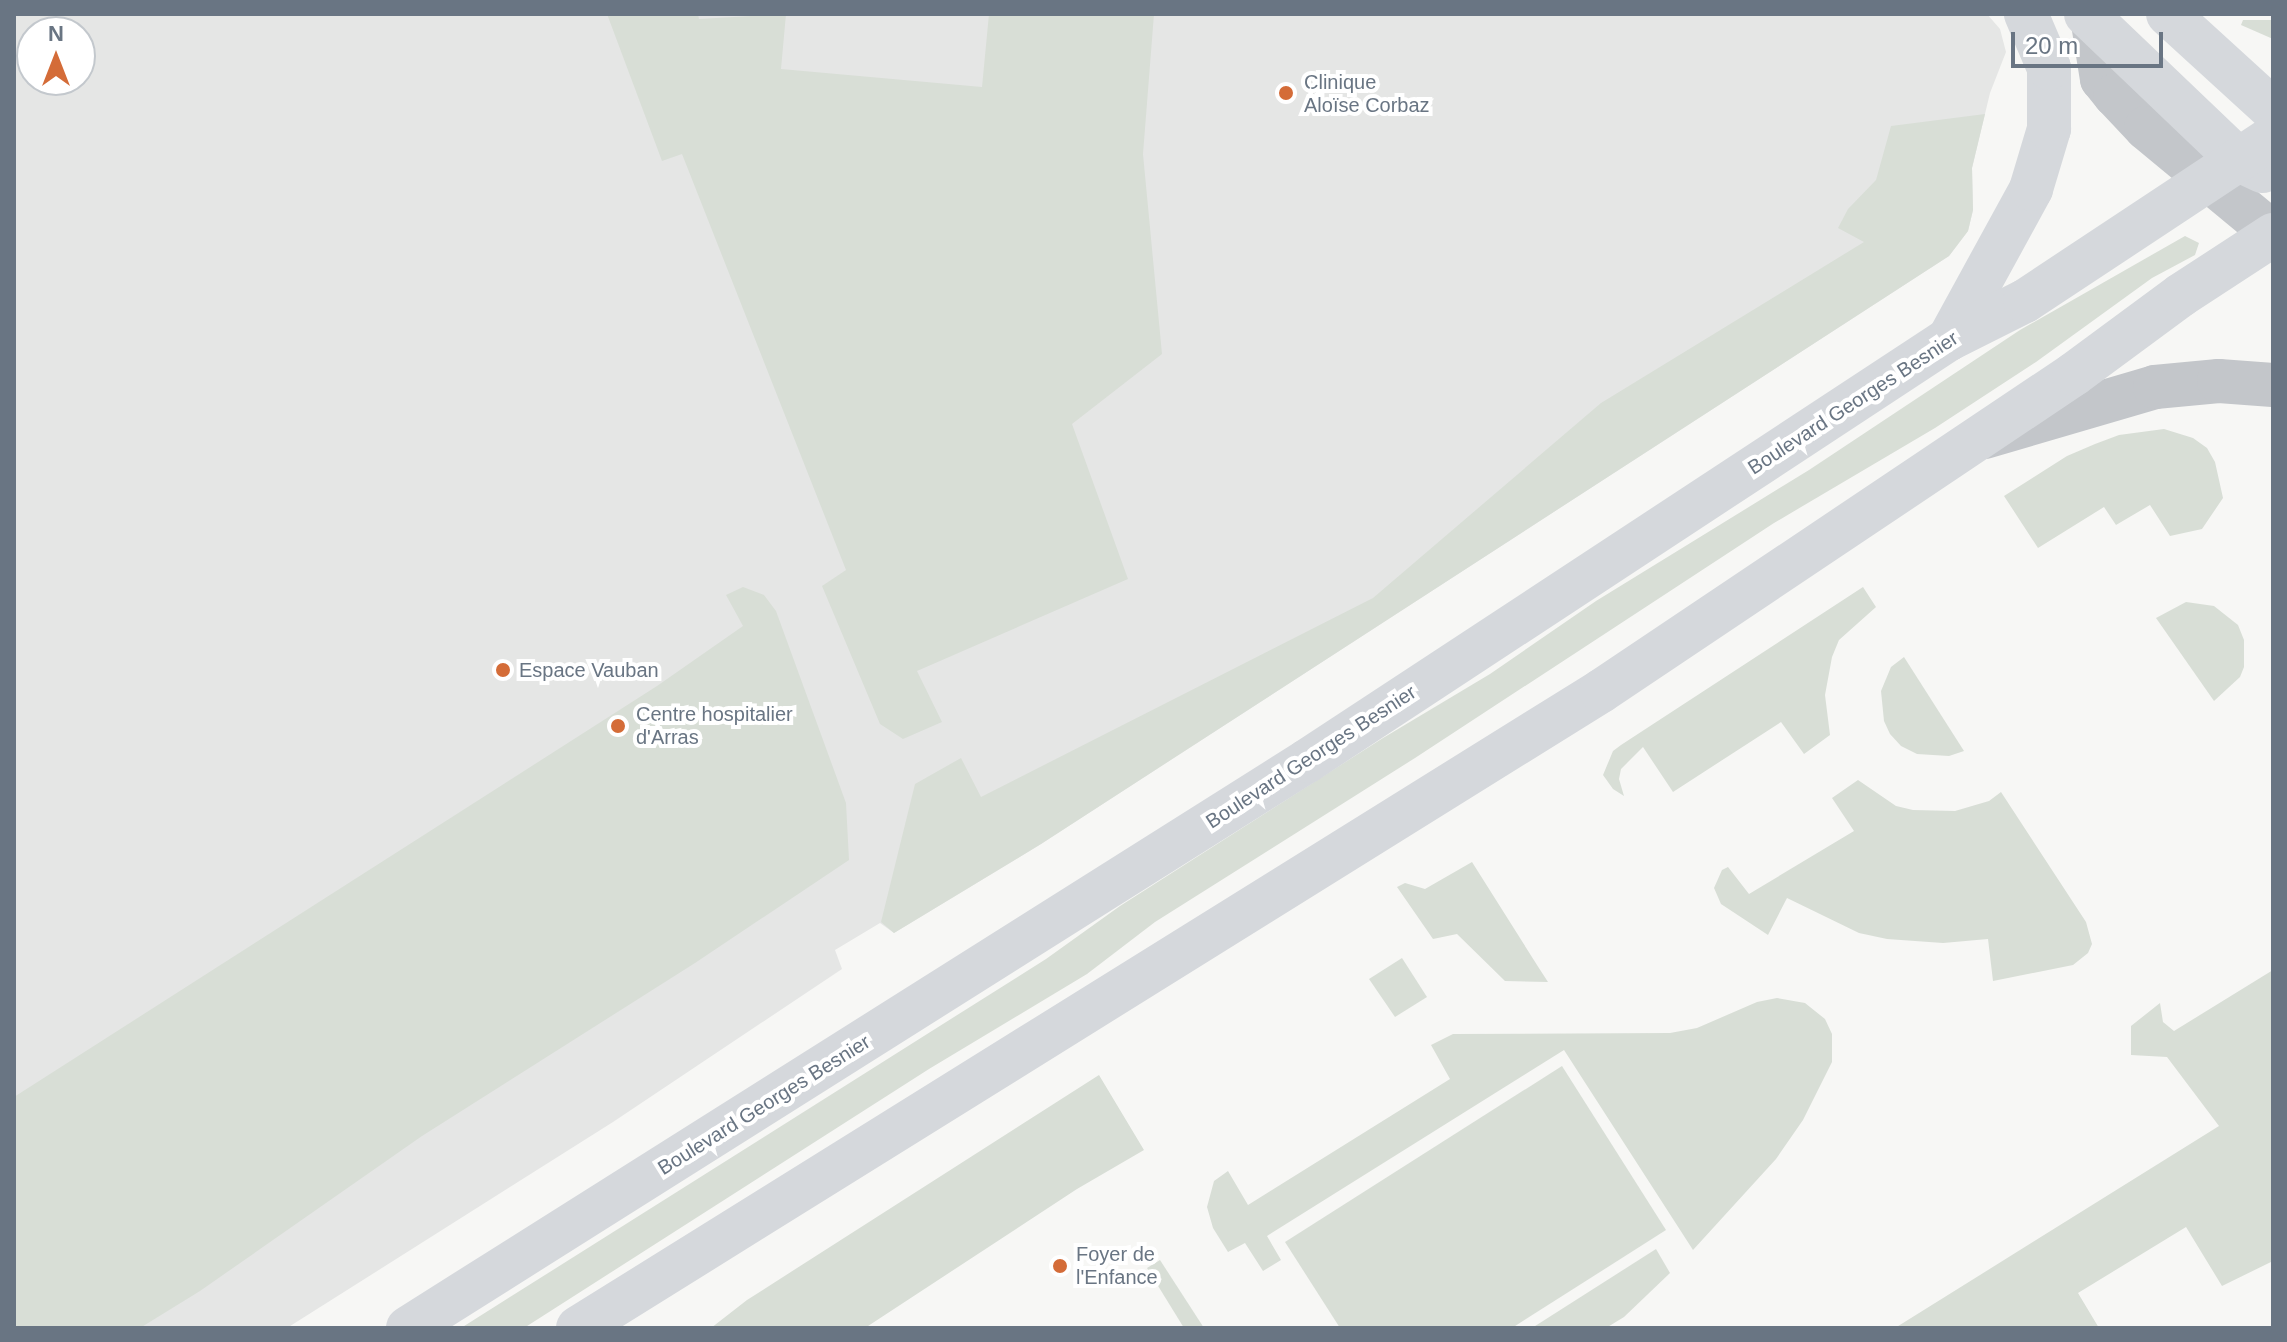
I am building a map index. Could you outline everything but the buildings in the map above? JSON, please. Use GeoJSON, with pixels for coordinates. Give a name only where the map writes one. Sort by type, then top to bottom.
{"type":"FeatureCollection","features":[{"type":"Feature","properties":{"kind":"main road"},"geometry":{"type":"LineString","coordinates":[[1949,339],[2031,189],[2049,129],[2049,68],[2026,14]]}},
{"type":"Feature","properties":{"kind":"main road"},"geometry":{"type":"LineString","coordinates":[[2168,14],[2273,110]]}},
{"type":"Feature","properties":{"kind":"main road"},"geometry":{"type":"LineString","coordinates":[[2089,18],[2248,163]]}},
{"type":"Feature","properties":{"kind":"main road","name":"Boulevard Georges Besnier"},"geometry":{"type":"LineString","coordinates":[[408,1328],[1307,761],[1949,339],[2025,301],[2248,163]]}},
{"type":"Feature","properties":{"kind":"main road"},"geometry":{"type":"LineString","coordinates":[[578,1328],[1601,691],[1975,440],[2273,234]]}},
{"type":"Feature","properties":{"kind":"street"},"geometry":{"type":"LineString","coordinates":[[2248,163],[2273,234]]}},
{"type":"Feature","properties":{"kind":"street"},"geometry":{"type":"LineString","coordinates":[[1975,440],[2155,387],[2219,381],[2273,385]]}},
{"type":"Feature","properties":{"kind":"shaded area","name":"Centre hospitalier d'Arras"},"geometry":{"type":"Polygon","coordinates":[[[14,14],[1987,14],[2000,29],[2006,52],[1990,93],[1972,168],[1973,210],[1968,231],[1949,256],[1041,844],[894,933],[880,923],[835,950],[842,969],[613,1122],[287,1328],[14,1328],[14,14]]]}},
{"type":"Feature","properties":{"kind":"shaded area"},"geometry":{"type":"Polygon","coordinates":[[[607,14],[698,14],[699,19],[786,14],[781,69],[982,87],[989,14],[1154,14],[1143,154],[1162,354],[1072,424],[1128,579],[917,671],[942,722],[903,739],[880,724],[822,586],[846,570],[682,154],[662,161],[607,14]]]}},
{"type":"Feature","properties":{"kind":"shaded area"},"geometry":{"type":"Polygon","coordinates":[[[2243,20],[2273,20],[2273,39],[2241,25],[2243,20]]]}},
{"type":"Feature","properties":{"kind":"shaded area"},"geometry":{"type":"Polygon","coordinates":[[[1985,114],[1972,168],[1973,210],[1968,231],[1949,256],[1041,844],[894,933],[881,922],[915,784],[961,758],[981,797],[1373,598],[1601,403],[1864,242],[1838,228],[1848,209],[1876,180],[1891,126],[1985,114]]]}},
{"type":"Feature","properties":{"kind":"shaded area"},"geometry":{"type":"Polygon","coordinates":[[[2185,236],[2199,243],[2195,255],[2152,278],[2036,362],[1935,428],[1774,523],[1415,758],[1155,922],[1087,974],[929,1069],[524,1328],[461,1328],[1046,959],[1120,906],[1383,738],[1490,674],[1596,601],[1809,470],[2020,330],[2185,236]]]}},
{"type":"Feature","properties":{"kind":"shaded area"},"geometry":{"type":"Polygon","coordinates":[[[2164,429],[2193,438],[2207,448],[2215,462],[2223,498],[2202,529],[2170,536],[2150,505],[2116,525],[2104,507],[2038,548],[2004,496],[2067,456],[2095,444],[2119,435],[2164,429]]]}},
{"type":"Feature","properties":{"kind":"shaded area"},"geometry":{"type":"Polygon","coordinates":[[[743,587],[764,595],[776,611],[846,803],[849,860],[695,963],[422,1136],[200,1291],[140,1328],[14,1328],[14,1097],[657,686],[743,626],[726,595],[743,587]]]}},
{"type":"Feature","properties":{"kind":"shaded area"},"geometry":{"type":"Polygon","coordinates":[[[1863,587],[1876,607],[1839,640],[1832,657],[1825,695],[1830,735],[1804,754],[1781,722],[1673,792],[1643,747],[1621,769],[1619,779],[1624,796],[1613,789],[1603,775],[1613,751],[1863,587]]]}},
{"type":"Feature","properties":{"kind":"shaded area"},"geometry":{"type":"Polygon","coordinates":[[[2186,602],[2214,606],[2238,625],[2244,640],[2244,667],[2240,677],[2214,701],[2156,618],[2186,602]]]}},
{"type":"Feature","properties":{"kind":"shaded area"},"geometry":{"type":"Polygon","coordinates":[[[1904,657],[1964,751],[1949,756],[1917,754],[1901,746],[1890,734],[1884,721],[1881,691],[1891,667],[1904,657]]]}},
{"type":"Feature","properties":{"kind":"shaded area"},"geometry":{"type":"Polygon","coordinates":[[[1858,780],[1896,806],[1913,810],[1955,811],[1989,801],[2001,792],[2086,922],[2092,944],[2088,953],[2073,965],[1993,981],[1988,939],[1943,943],[1887,939],[1859,933],[1787,898],[1768,935],[1721,904],[1714,888],[1722,870],[1728,867],[1749,894],[1854,831],[1832,798],[1858,780]]]}},
{"type":"Feature","properties":{"kind":"shaded area"},"geometry":{"type":"Polygon","coordinates":[[[1472,862],[1548,982],[1505,981],[1457,934],[1433,939],[1397,887],[1405,883],[1425,889],[1472,862]]]}},
{"type":"Feature","properties":{"kind":"shaded area"},"geometry":{"type":"Polygon","coordinates":[[[1402,958],[1427,997],[1395,1017],[1369,979],[1402,958]]]}},
{"type":"Feature","properties":{"kind":"shaded area"},"geometry":{"type":"Polygon","coordinates":[[[2273,970],[2273,1261],[2222,1286],[2186,1227],[2078,1293],[2099,1328],[1895,1328],[2219,1126],[2167,1057],[2131,1055],[2131,1026],[2160,1003],[2163,1022],[2174,1031],[2273,970]]]}},
{"type":"Feature","properties":{"kind":"shaded area"},"geometry":{"type":"Polygon","coordinates":[[[1777,998],[1805,1003],[1825,1019],[1832,1034],[1832,1062],[1803,1120],[1776,1159],[1693,1250],[1564,1050],[1267,1236],[1281,1260],[1263,1271],[1245,1243],[1228,1252],[1213,1228],[1207,1207],[1214,1181],[1228,1171],[1248,1205],[1450,1079],[1431,1045],[1453,1034],[1670,1033],[1697,1028],[1757,1002],[1777,998]]]}},
{"type":"Feature","properties":{"kind":"shaded area"},"geometry":{"type":"Polygon","coordinates":[[[1562,1066],[1666,1230],[1512,1328],[1340,1328],[1285,1242],[1562,1066]]]}},
{"type":"Feature","properties":{"kind":"shaded area"},"geometry":{"type":"Polygon","coordinates":[[[1099,1075],[1144,1150],[1077,1189],[865,1328],[711,1328],[747,1300],[1099,1075]]]}},
{"type":"Feature","properties":{"kind":"shaded area"},"geometry":{"type":"Polygon","coordinates":[[[1656,1249],[1670,1273],[1624,1317],[1606,1328],[1532,1328],[1656,1249]]]}},
{"type":"Feature","properties":{"kind":"shaded area"},"geometry":{"type":"Polygon","coordinates":[[[1160,1260],[1204,1328],[1184,1328],[1147,1268],[1160,1260]]]}},
{"type":"Feature","properties":{"kind":"place","name":"Clinique Aloïse Corbaz"},"geometry":{"type":"Point","coordinates":[1286,93]}},
{"type":"Feature","properties":{"kind":"place","name":"Espace Vauban"},"geometry":{"type":"Point","coordinates":[503,670]}},
{"type":"Feature","properties":{"kind":"place","name":"Centre hospitalier d'Arras"},"geometry":{"type":"Point","coordinates":[618,726]}},
{"type":"Feature","properties":{"kind":"place","name":"Foyer de l'Enfance"},"geometry":{"type":"Point","coordinates":[1060,1266]}}]}
